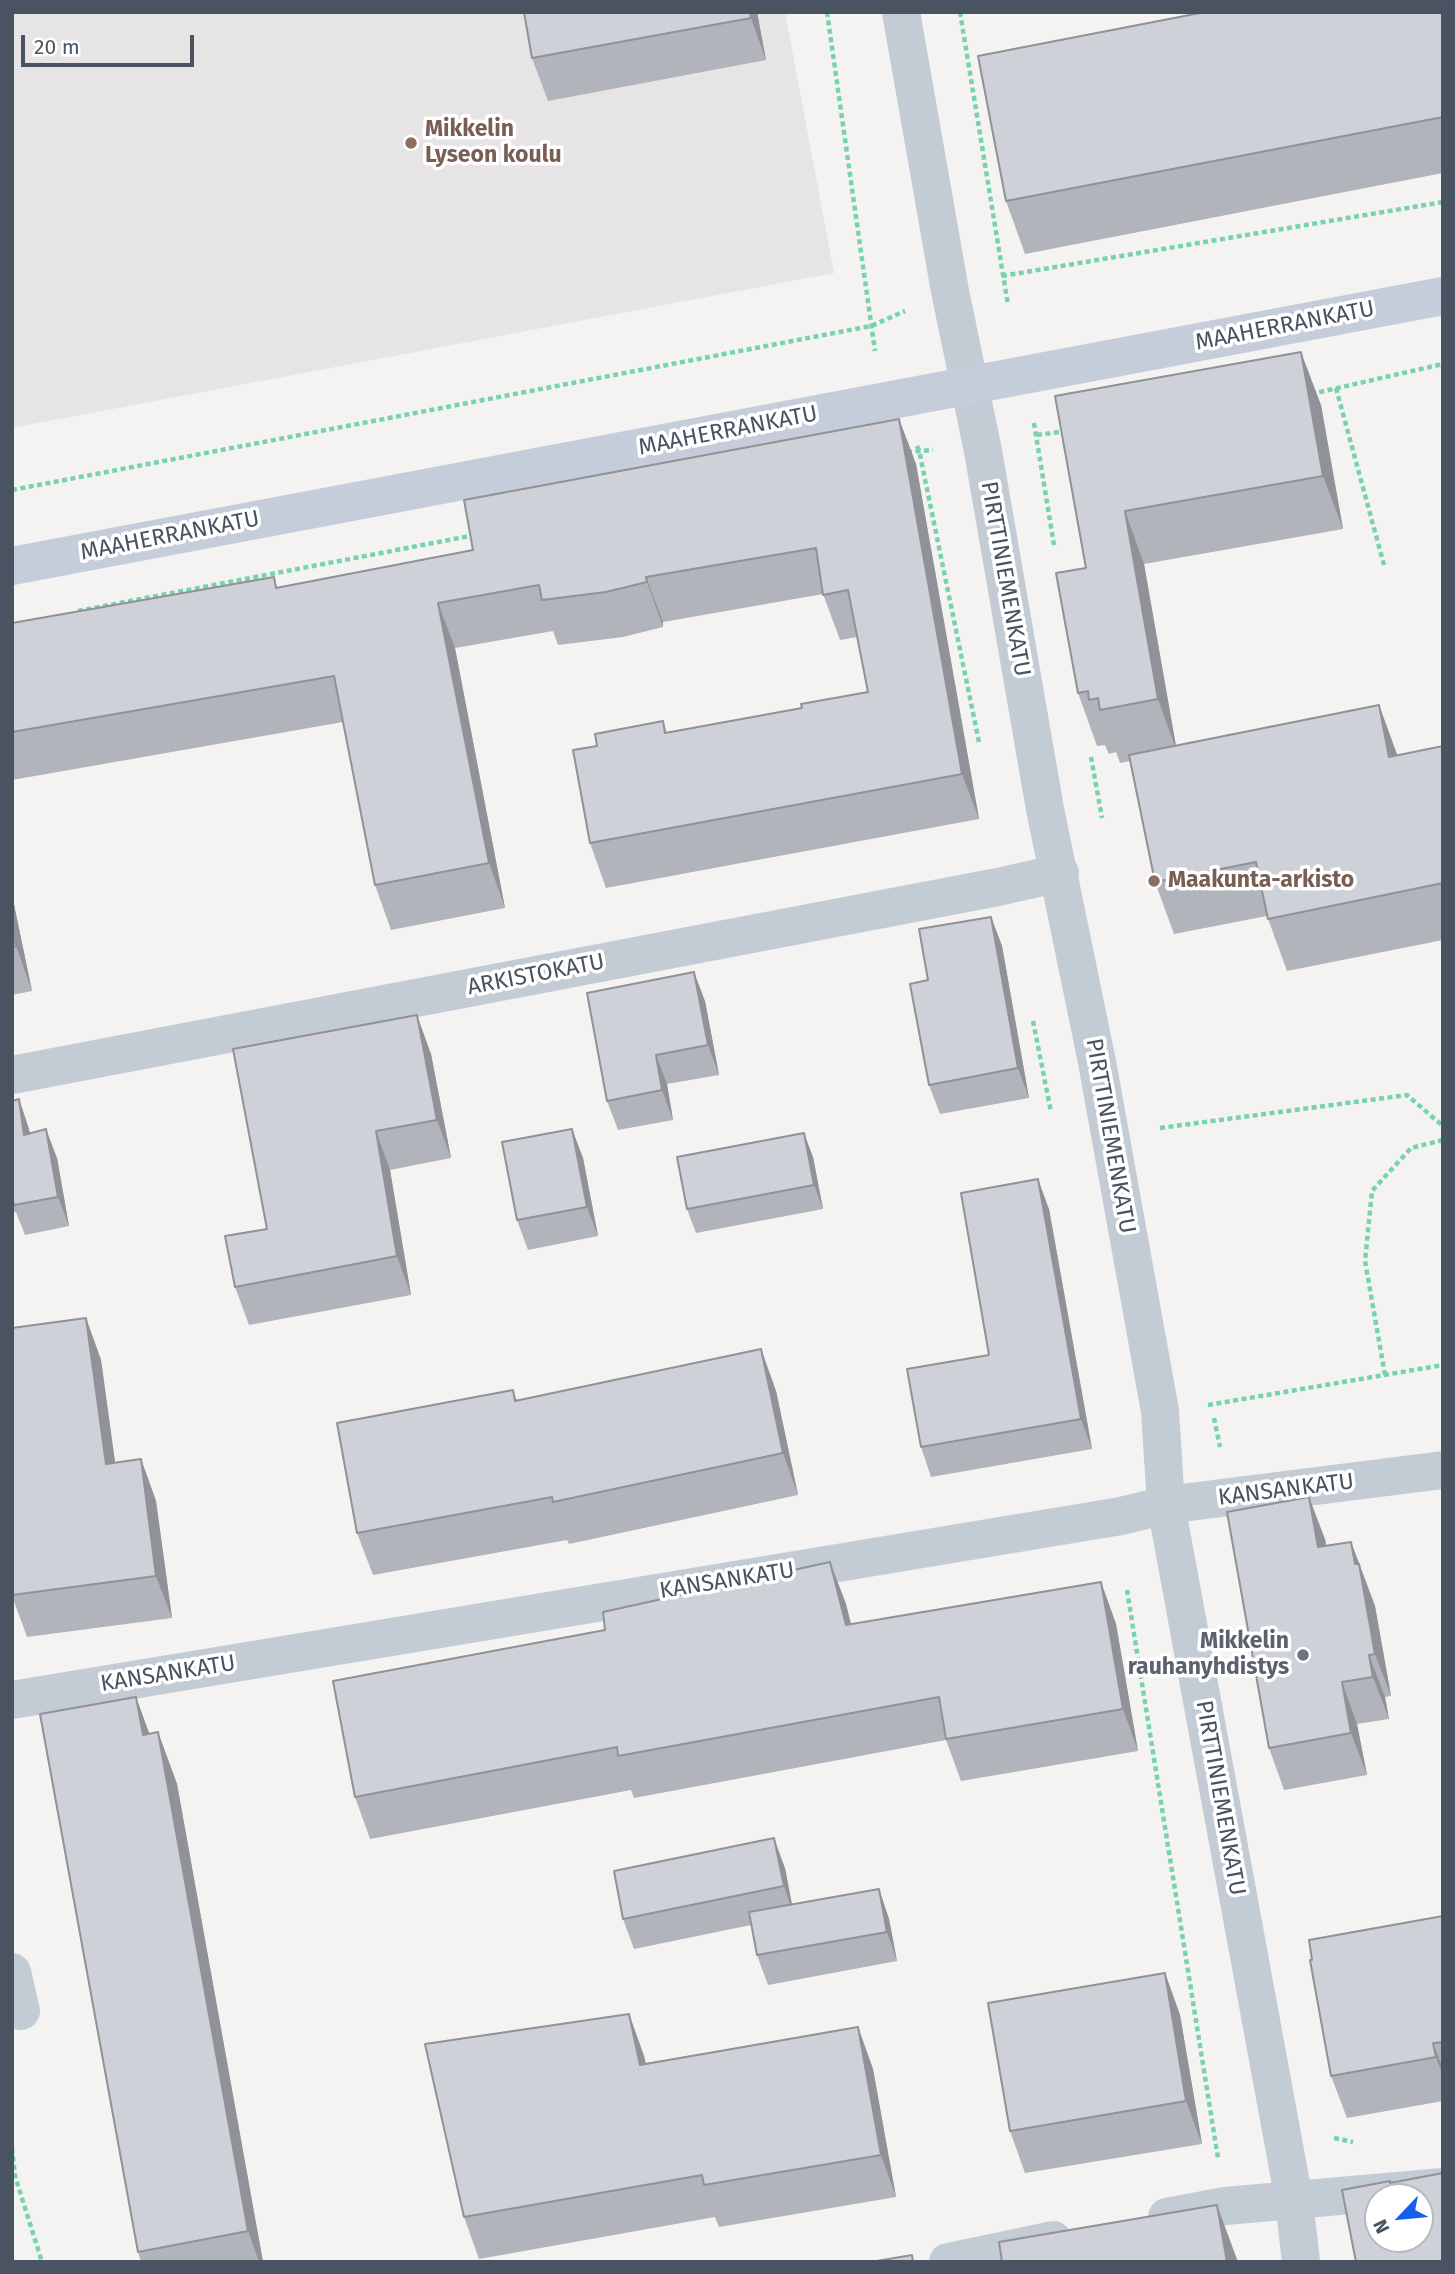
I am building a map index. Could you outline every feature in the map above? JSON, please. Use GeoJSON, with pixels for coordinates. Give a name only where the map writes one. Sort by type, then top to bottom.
{"type":"FeatureCollection","features":[{"type":"Feature","properties":{"kind":"main road","name":"MAAHERRANKATU"},"geometry":{"type":"LineString","coordinates":[[12,566],[1443,296]]}},
{"type":"Feature","properties":{"kind":"street","name":"PIRTTINIEMENKATU"},"geometry":{"type":"LineString","coordinates":[[901,12],[950,291],[983,452],[1045,809],[1097,1062],[1160,1410],[1166,1505],[1294,2200],[1301,2262]]}},
{"type":"Feature","properties":{"kind":"street","name":"ARKISTOKATU"},"geometry":{"type":"LineString","coordinates":[[12,1075],[1060,873]]}},
{"type":"Feature","properties":{"kind":"street","name":"KANSANKATU"},"geometry":{"type":"LineString","coordinates":[[12,1700],[1121,1516],[1166,1505],[1443,1470]]}},
{"type":"Feature","properties":{"kind":"street"},"geometry":{"type":"LineString","coordinates":[[12,1972],[21,2011]]}},
{"type":"Feature","properties":{"kind":"street"},"geometry":{"type":"LineString","coordinates":[[1133,2224],[1225,2206],[1443,2187]]}},
{"type":"Feature","properties":{"kind":"street"},"geometry":{"type":"LineString","coordinates":[[948,2262],[1093,2232]]}},
{"type":"Feature","properties":{"kind":"path"},"geometry":{"type":"LineString","coordinates":[[827,12],[884,401],[919,450],[981,754]]}},
{"type":"Feature","properties":{"kind":"path"},"geometry":{"type":"LineString","coordinates":[[960,12],[1003,276],[1021,376],[1037,435],[1056,558]]}},
{"type":"Feature","properties":{"kind":"path"},"geometry":{"type":"LineString","coordinates":[[12,490],[871,326],[950,291],[1003,276],[1443,202]]}},
{"type":"Feature","properties":{"kind":"path"},"geometry":{"type":"LineString","coordinates":[[1305,395],[1443,363]]}},
{"type":"Feature","properties":{"kind":"path"},"geometry":{"type":"LineString","coordinates":[[1336,388],[1384,565]]}},
{"type":"Feature","properties":{"kind":"path"},"geometry":{"type":"LineString","coordinates":[[906,453],[919,450],[983,452],[1037,435],[1078,429]]}},
{"type":"Feature","properties":{"kind":"path"},"geometry":{"type":"LineString","coordinates":[[67,613],[480,534]]}},
{"type":"Feature","properties":{"kind":"path"},"geometry":{"type":"LineString","coordinates":[[1090,755],[1103,827]]}},
{"type":"Feature","properties":{"kind":"path"},"geometry":{"type":"LineString","coordinates":[[1033,1021],[1052,1116]]}},
{"type":"Feature","properties":{"kind":"path"},"geometry":{"type":"LineString","coordinates":[[1161,1141],[1158,1128],[1407,1095],[1443,1126]]}},
{"type":"Feature","properties":{"kind":"path"},"geometry":{"type":"LineString","coordinates":[[1385,1376],[1365,1261],[1372,1191],[1411,1148],[1443,1140]]}},
{"type":"Feature","properties":{"kind":"path"},"geometry":{"type":"LineString","coordinates":[[1160,1410],[1212,1405],[1443,1365]]}},
{"type":"Feature","properties":{"kind":"path"},"geometry":{"type":"LineString","coordinates":[[1209,1391],[1229,1497]]}},
{"type":"Feature","properties":{"kind":"path"},"geometry":{"type":"LineString","coordinates":[[1121,1516],[1127,1591],[1225,2206]]}},
{"type":"Feature","properties":{"kind":"path"},"geometry":{"type":"LineString","coordinates":[[12,2148],[15,2176],[42,2262]]}},
{"type":"Feature","properties":{"kind":"shaded area","name":"Mikkelin Lyseon koulu"},"geometry":{"type":"Polygon","coordinates":[[[12,12],[785,12],[834,273],[12,428],[12,12]]]}},
{"type":"Feature","properties":{"kind":"building"},"geometry":{"type":"Polygon","coordinates":[[[524,12],[750,12],[751,18],[532,58],[524,12]]]}},
{"type":"Feature","properties":{"kind":"building"},"geometry":{"type":"Polygon","coordinates":[[[1205,12],[1443,12],[1443,117],[1006,201],[978,56],[1205,12]]]}},
{"type":"Feature","properties":{"kind":"building"},"geometry":{"type":"Polygon","coordinates":[[[1301,352],[1323,476],[1125,511],[1158,699],[1100,710],[1098,698],[1089,700],[1088,691],[1078,693],[1056,573],[1086,568],[1055,396],[1301,352]]]}},
{"type":"Feature","properties":{"kind":"building"},"geometry":{"type":"Polygon","coordinates":[[[899,419],[962,774],[590,843],[573,750],[597,746],[595,734],[663,721],[665,733],[802,708],[801,704],[868,692],[848,590],[823,595],[816,548],[646,577],[647,582],[606,592],[542,600],[539,585],[438,603],[489,863],[375,885],[334,676],[12,732],[12,623],[274,577],[276,588],[473,550],[464,500],[899,419]]]}},
{"type":"Feature","properties":{"kind":"building"},"geometry":{"type":"Polygon","coordinates":[[[1379,705],[1389,757],[1443,746],[1443,883],[1268,919],[1256,862],[1155,882],[1129,755],[1379,705]]]}},
{"type":"Feature","properties":{"kind":"building"},"geometry":{"type":"Polygon","coordinates":[[[991,917],[1018,1068],[929,1085],[910,984],[928,980],[919,929],[991,917]]]}},
{"type":"Feature","properties":{"kind":"building"},"geometry":{"type":"Polygon","coordinates":[[[12,929],[16,946],[12,947],[12,929]]]}},
{"type":"Feature","properties":{"kind":"building"},"geometry":{"type":"Polygon","coordinates":[[[694,972],[708,1045],[656,1055],[662,1090],[607,1101],[587,993],[694,972]]]}},
{"type":"Feature","properties":{"kind":"building"},"geometry":{"type":"Polygon","coordinates":[[[417,1015],[437,1120],[376,1131],[397,1256],[235,1287],[225,1236],[267,1229],[233,1049],[417,1015]]]}},
{"type":"Feature","properties":{"kind":"building"},"geometry":{"type":"Polygon","coordinates":[[[19,1099],[24,1135],[46,1129],[58,1197],[14,1205],[12,1101],[19,1099]]]}},
{"type":"Feature","properties":{"kind":"building"},"geometry":{"type":"Polygon","coordinates":[[[572,1129],[587,1207],[517,1220],[502,1142],[572,1129]]]}},
{"type":"Feature","properties":{"kind":"building"},"geometry":{"type":"Polygon","coordinates":[[[804,1133],[814,1185],[687,1209],[677,1157],[804,1133]]]}},
{"type":"Feature","properties":{"kind":"building"},"geometry":{"type":"Polygon","coordinates":[[[1038,1179],[1081,1419],[921,1447],[907,1369],[989,1355],[961,1193],[1038,1179]]]}},
{"type":"Feature","properties":{"kind":"building"},"geometry":{"type":"Polygon","coordinates":[[[86,1318],[106,1464],[141,1459],[156,1576],[12,1595],[12,1328],[86,1318]]]}},
{"type":"Feature","properties":{"kind":"building"},"geometry":{"type":"Polygon","coordinates":[[[761,1349],[783,1453],[553,1502],[552,1497],[357,1533],[337,1423],[513,1390],[515,1401],[761,1349]]]}},
{"type":"Feature","properties":{"kind":"building","name":"Mikkelin rauhanyhdistys"},"geometry":{"type":"Polygon","coordinates":[[[1309,1497],[1318,1547],[1351,1542],[1355,1564],[1359,1564],[1375,1654],[1369,1655],[1373,1677],[1342,1682],[1351,1733],[1269,1748],[1227,1512],[1309,1497]]]}},
{"type":"Feature","properties":{"kind":"building"},"geometry":{"type":"Polygon","coordinates":[[[830,1562],[846,1625],[1101,1582],[1123,1709],[946,1739],[939,1697],[618,1756],[617,1747],[355,1797],[333,1681],[605,1630],[603,1612],[830,1562]]]}},
{"type":"Feature","properties":{"kind":"building"},"geometry":{"type":"Polygon","coordinates":[[[136,1697],[143,1735],[158,1732],[248,2231],[138,2252],[40,1714],[136,1697]]]}},
{"type":"Feature","properties":{"kind":"building"},"geometry":{"type":"Polygon","coordinates":[[[774,1838],[784,1886],[623,1919],[614,1871],[774,1838]]]}},
{"type":"Feature","properties":{"kind":"building"},"geometry":{"type":"Polygon","coordinates":[[[879,1889],[887,1932],[757,1955],[749,1912],[879,1889]]]}},
{"type":"Feature","properties":{"kind":"building"},"geometry":{"type":"Polygon","coordinates":[[[1443,1916],[1443,2042],[1433,2043],[1436,2057],[1331,2076],[1310,1960],[1309,1940],[1443,1916]]]}},
{"type":"Feature","properties":{"kind":"building"},"geometry":{"type":"Polygon","coordinates":[[[1165,1973],[1186,2101],[1010,2131],[988,2003],[1165,1973]]]}},
{"type":"Feature","properties":{"kind":"building"},"geometry":{"type":"Polygon","coordinates":[[[629,2014],[640,2065],[858,2027],[881,2155],[704,2185],[702,2175],[464,2217],[425,2044],[629,2014]]]}},
{"type":"Feature","properties":{"kind":"building"},"geometry":{"type":"Polygon","coordinates":[[[1443,2173],[1443,2262],[1356,2262],[1342,2190],[1364,2186],[1364,2253],[1434,2253],[1434,2183],[1390,2183],[1443,2173]]]}},
{"type":"Feature","properties":{"kind":"building"},"geometry":{"type":"Polygon","coordinates":[[[1217,2205],[1227,2262],[1002,2262],[999,2242],[1217,2205]]]}},
{"type":"Feature","properties":{"kind":"building"},"geometry":{"type":"Polygon","coordinates":[[[912,2255],[913,2262],[871,2262],[912,2255]]]}},
{"type":"Feature","properties":{"kind":"place","name":"Mikkelin Lyseon koulu"},"geometry":{"type":"Point","coordinates":[411,143]}},
{"type":"Feature","properties":{"kind":"place","name":"Maakunta-arkisto"},"geometry":{"type":"Point","coordinates":[1154,881]}},
{"type":"Feature","properties":{"kind":"place","name":"Mikkelin rauhanyhdistys"},"geometry":{"type":"Point","coordinates":[1303,1655]}}]}
